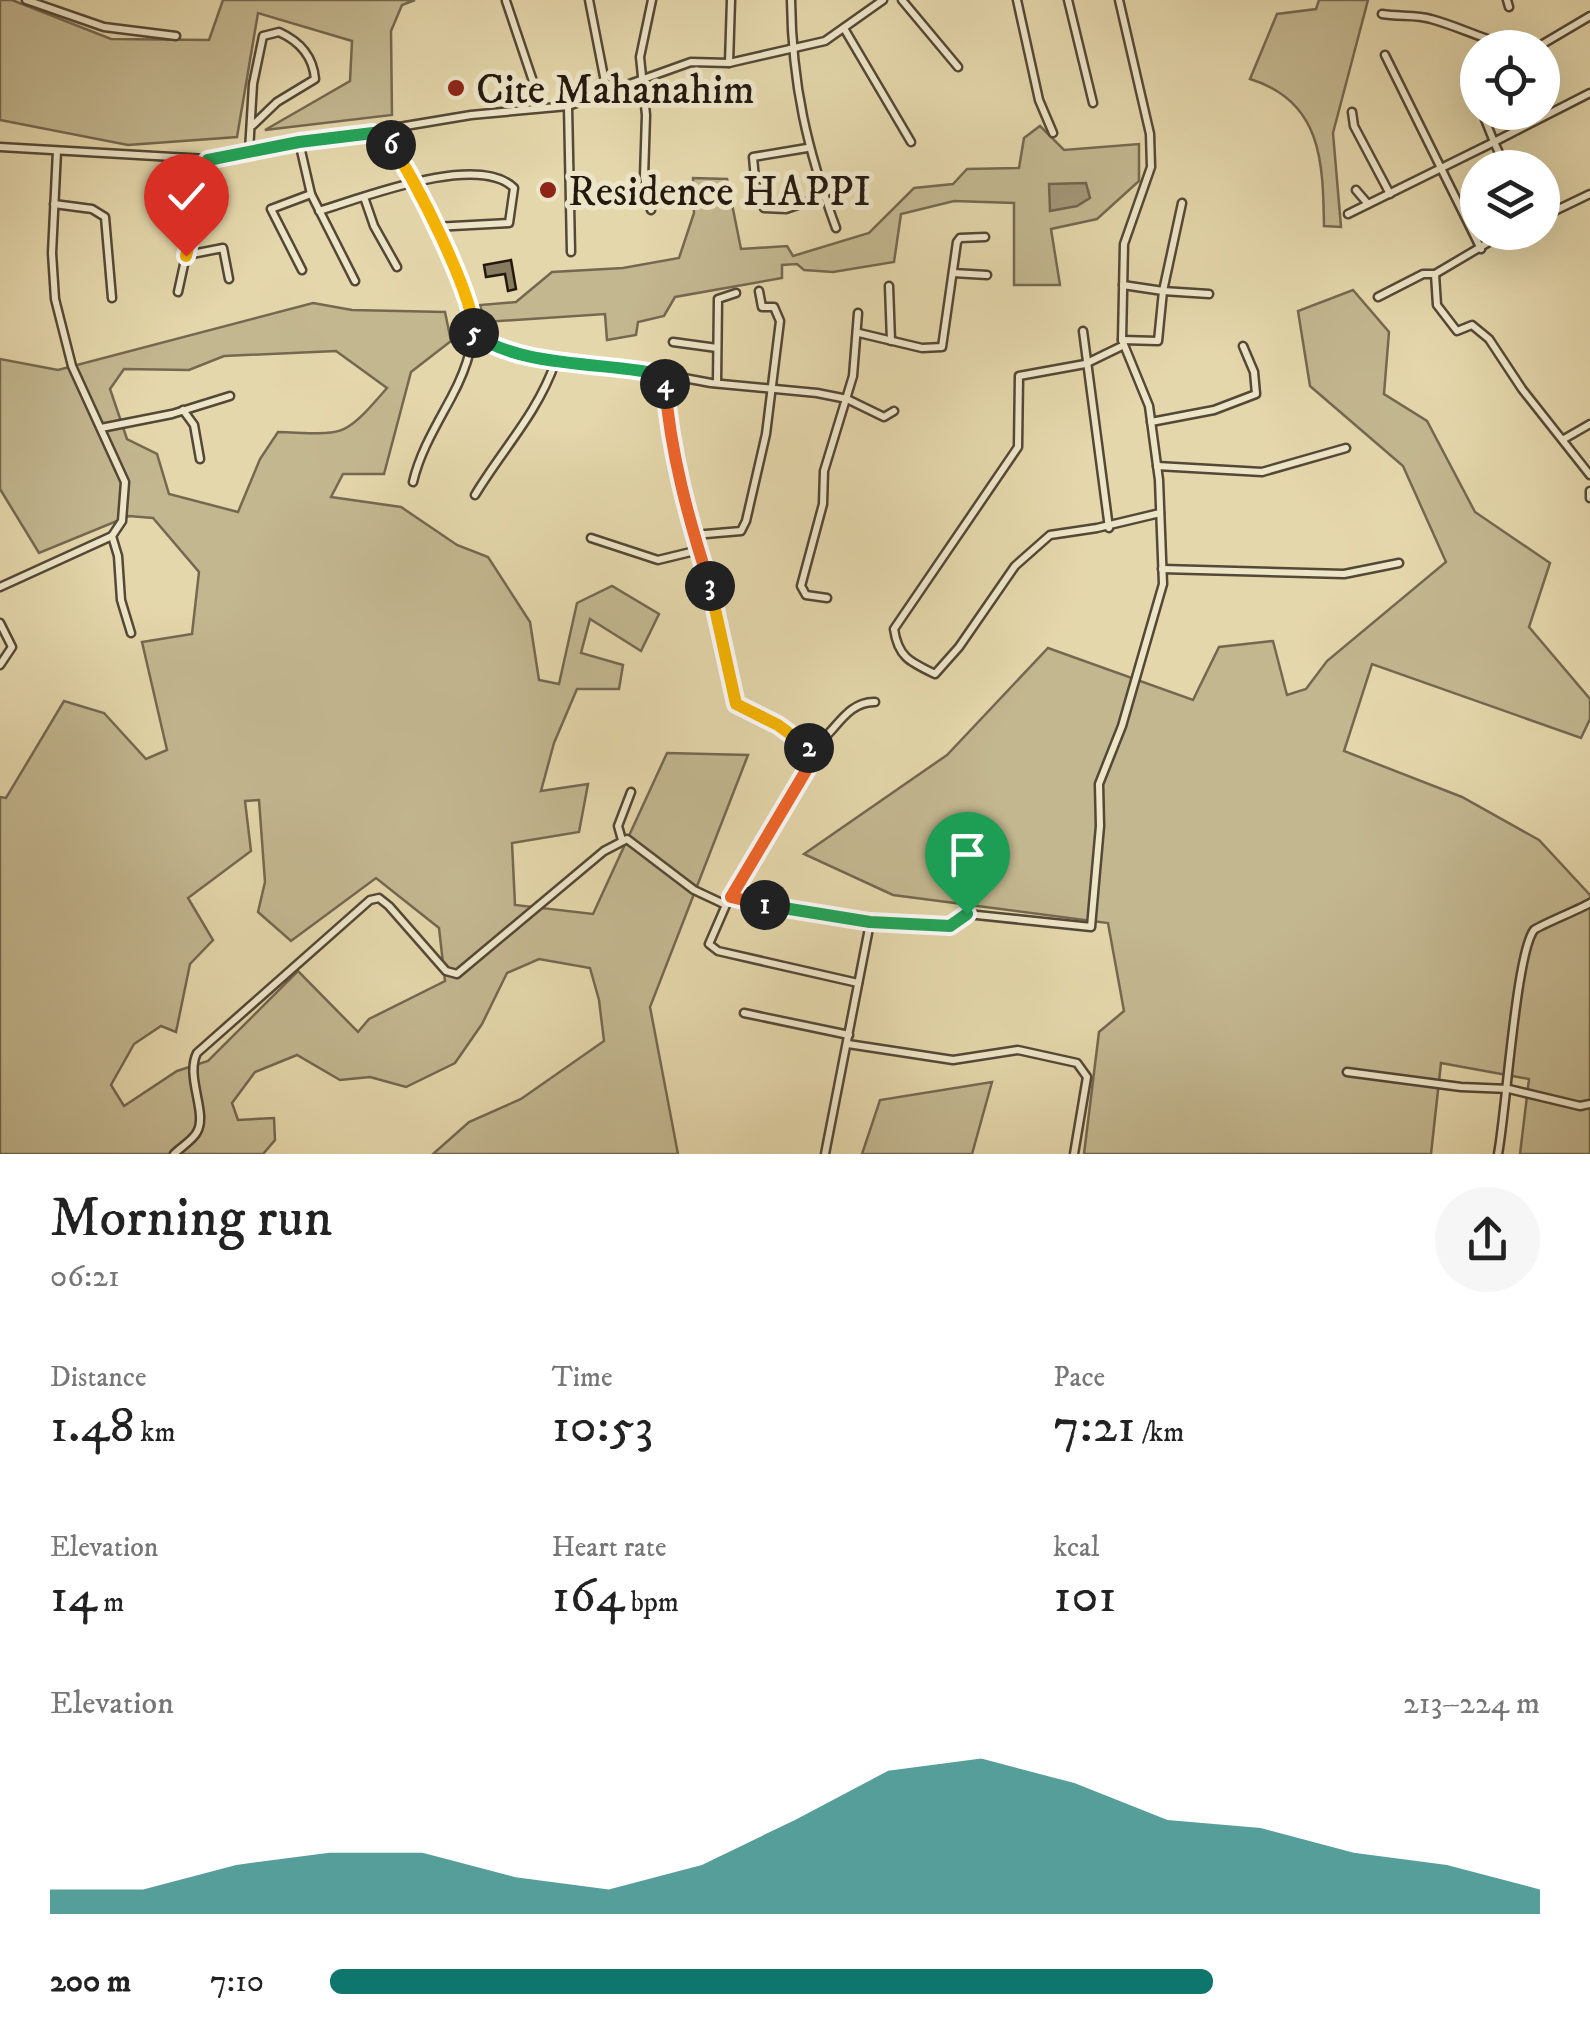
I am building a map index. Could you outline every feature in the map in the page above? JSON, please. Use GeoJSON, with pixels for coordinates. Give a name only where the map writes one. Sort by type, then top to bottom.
{"type":"FeatureCollection","features":[{"type":"Feature","properties":{"kind":"street"},"geometry":{"type":"LineString","coordinates":[[26,0],[104,26],[176,36]]}},
{"type":"Feature","properties":{"kind":"street"},"geometry":{"type":"LineString","coordinates":[[590,0],[608,92]]}},
{"type":"Feature","properties":{"kind":"street"},"geometry":{"type":"LineString","coordinates":[[650,210],[644,177],[646,116],[640,57],[652,0]]}},
{"type":"Feature","properties":{"kind":"street"},"geometry":{"type":"LineString","coordinates":[[729,62],[731,0]]}},
{"type":"Feature","properties":{"kind":"street"},"geometry":{"type":"LineString","coordinates":[[791,0],[792,49],[807,148],[836,228]]}},
{"type":"Feature","properties":{"kind":"street"},"geometry":{"type":"LineString","coordinates":[[0,148],[208,160],[299,142],[542,106],[568,106],[691,62],[729,62],[824,42],[883,0]]}},
{"type":"Feature","properties":{"kind":"street"},"geometry":{"type":"LineString","coordinates":[[902,0],[958,67]]}},
{"type":"Feature","properties":{"kind":"street"},"geometry":{"type":"LineString","coordinates":[[1018,0],[1039,100],[1054,133]]}},
{"type":"Feature","properties":{"kind":"street"},"geometry":{"type":"LineString","coordinates":[[1068,0],[1093,103]]}},
{"type":"Feature","properties":{"kind":"street"},"geometry":{"type":"LineString","coordinates":[[174,1154],[197,1132],[200,1121],[192,1073],[196,1053],[370,900],[380,898],[446,972],[458,974],[622,840],[632,841],[694,890],[728,901],[870,922],[950,926],[967,914],[1091,927],[1100,826],[1099,784],[1122,726],[1162,584],[1150,406],[1121,344],[1124,244],[1151,167],[1150,134],[1120,0]]}},
{"type":"Feature","properties":{"kind":"street"},"geometry":{"type":"LineString","coordinates":[[506,1],[542,106]]}},
{"type":"Feature","properties":{"kind":"street"},"geometry":{"type":"LineString","coordinates":[[1382,14],[1406,19],[1426,17],[1460,30]]}},
{"type":"Feature","properties":{"kind":"street"},"geometry":{"type":"LineString","coordinates":[[1560,34],[1590,16]]}},
{"type":"Feature","properties":{"kind":"street"},"geometry":{"type":"LineString","coordinates":[[844,30],[911,142]]}},
{"type":"Feature","properties":{"kind":"street"},"geometry":{"type":"LineString","coordinates":[[249,152],[253,84],[263,36],[279,32],[293,38],[306,53],[315,79],[277,102],[253,125]]}},
{"type":"Feature","properties":{"kind":"street"},"geometry":{"type":"LineString","coordinates":[[1385,54],[1460,208]]}},
{"type":"Feature","properties":{"kind":"street"},"geometry":{"type":"LineString","coordinates":[[1348,214],[1590,94]]}},
{"type":"Feature","properties":{"kind":"street"},"geometry":{"type":"LineString","coordinates":[[568,106],[571,252]]}},
{"type":"Feature","properties":{"kind":"street"},"geometry":{"type":"LineString","coordinates":[[1352,112],[1360,137],[1390,194]]}},
{"type":"Feature","properties":{"kind":"street"},"geometry":{"type":"LineString","coordinates":[[1489,130],[1498,150]]}},
{"type":"Feature","properties":{"kind":"street"},"geometry":{"type":"LineString","coordinates":[[373,133],[394,148],[470,300],[474,335],[467,366],[429,436],[413,482]]}},
{"type":"Feature","properties":{"kind":"street"},"geometry":{"type":"LineString","coordinates":[[299,142],[310,194],[356,281]]}},
{"type":"Feature","properties":{"kind":"street"},"geometry":{"type":"LineString","coordinates":[[807,148],[753,157],[759,198],[764,208],[774,210],[824,196]]}},
{"type":"Feature","properties":{"kind":"street"},"geometry":{"type":"LineString","coordinates":[[0,587],[112,536],[122,521],[127,494],[123,474],[72,366],[58,324],[52,253],[56,151]]}},
{"type":"Feature","properties":{"kind":"street"},"geometry":{"type":"LineString","coordinates":[[178,292],[208,160]]}},
{"type":"Feature","properties":{"kind":"street"},"geometry":{"type":"LineString","coordinates":[[319,211],[412,184],[472,173],[496,177],[514,188],[509,223],[434,227]]}},
{"type":"Feature","properties":{"kind":"street"},"geometry":{"type":"LineString","coordinates":[[1356,190],[1368,204]]}},
{"type":"Feature","properties":{"kind":"street"},"geometry":{"type":"LineString","coordinates":[[302,270],[272,209],[310,194]]}},
{"type":"Feature","properties":{"kind":"street"},"geometry":{"type":"LineString","coordinates":[[1560,208],[1590,194]]}},
{"type":"Feature","properties":{"kind":"street"},"geometry":{"type":"LineString","coordinates":[[364,198],[374,226],[397,266]]}},
{"type":"Feature","properties":{"kind":"street"},"geometry":{"type":"LineString","coordinates":[[54,204],[92,209],[106,217],[112,298]]}},
{"type":"Feature","properties":{"kind":"street"},"geometry":{"type":"LineString","coordinates":[[1160,512],[1109,527],[1050,535],[1015,566],[959,647],[935,674],[914,664],[897,648],[894,629],[1018,447],[1019,376],[1086,364],[1121,344],[1158,342],[1163,291],[1182,204]]}},
{"type":"Feature","properties":{"kind":"street"},"geometry":{"type":"LineString","coordinates":[[859,333],[942,348],[958,239],[986,237]]}},
{"type":"Feature","properties":{"kind":"street"},"geometry":{"type":"LineString","coordinates":[[186,256],[223,248],[229,279]]}},
{"type":"Feature","properties":{"kind":"street"},"geometry":{"type":"LineString","coordinates":[[1378,297],[1422,274],[1435,274],[1477,250]]}},
{"type":"Feature","properties":{"kind":"street"},"geometry":{"type":"LineString","coordinates":[[952,273],[987,276]]}},
{"type":"Feature","properties":{"kind":"street"},"geometry":{"type":"LineString","coordinates":[[1435,274],[1437,305],[1457,331],[1472,325],[1489,339],[1590,475]]}},
{"type":"Feature","properties":{"kind":"street"},"geometry":{"type":"LineString","coordinates":[[1123,284],[1209,294]]}},
{"type":"Feature","properties":{"kind":"street"},"geometry":{"type":"LineString","coordinates":[[889,286],[891,341]]}},
{"type":"Feature","properties":{"kind":"street"},"geometry":{"type":"LineString","coordinates":[[694,535],[743,530],[773,388],[780,320],[774,307],[762,307],[758,292]]}},
{"type":"Feature","properties":{"kind":"street"},"geometry":{"type":"LineString","coordinates":[[716,384],[718,299],[736,293]]}},
{"type":"Feature","properties":{"kind":"street"},"geometry":{"type":"LineString","coordinates":[[827,598],[806,595],[802,586],[822,506],[824,471],[848,398],[859,333],[858,313]]}},
{"type":"Feature","properties":{"kind":"street"},"geometry":{"type":"LineString","coordinates":[[1083,331],[1109,527]]}},
{"type":"Feature","properties":{"kind":"street"},"geometry":{"type":"LineString","coordinates":[[474,335],[555,363],[616,365],[716,384],[848,398],[888,417],[894,410]]}},
{"type":"Feature","properties":{"kind":"street"},"geometry":{"type":"LineString","coordinates":[[673,342],[718,348]]}},
{"type":"Feature","properties":{"kind":"street"},"geometry":{"type":"LineString","coordinates":[[1151,422],[1214,410],[1256,394],[1254,372],[1243,346]]}},
{"type":"Feature","properties":{"kind":"street"},"geometry":{"type":"LineString","coordinates":[[475,495],[500,453],[525,427],[555,363]]}},
{"type":"Feature","properties":{"kind":"street"},"geometry":{"type":"LineString","coordinates":[[664,375],[670,430],[694,535],[716,604],[736,704],[778,725],[810,749]]}},
{"type":"Feature","properties":{"kind":"street"},"geometry":{"type":"LineString","coordinates":[[101,428],[230,396]]}},
{"type":"Feature","properties":{"kind":"street"},"geometry":{"type":"LineString","coordinates":[[183,410],[194,425],[200,459]]}},
{"type":"Feature","properties":{"kind":"street"},"geometry":{"type":"LineString","coordinates":[[1564,439],[1590,424]]}},
{"type":"Feature","properties":{"kind":"street"},"geometry":{"type":"LineString","coordinates":[[1157,466],[1262,472],[1346,448]]}},
{"type":"Feature","properties":{"kind":"street"},"geometry":{"type":"LineString","coordinates":[[112,536],[120,600],[132,633]]}},
{"type":"Feature","properties":{"kind":"street"},"geometry":{"type":"LineString","coordinates":[[592,538],[658,560],[698,550]]}},
{"type":"Feature","properties":{"kind":"street"},"geometry":{"type":"LineString","coordinates":[[1161,569],[1344,574],[1399,563]]}},
{"type":"Feature","properties":{"kind":"street"},"geometry":{"type":"LineString","coordinates":[[0,623],[12,647],[0,665]]}},
{"type":"Feature","properties":{"kind":"street"},"geometry":{"type":"LineString","coordinates":[[810,749],[828,738],[859,704],[875,702]]}},
{"type":"Feature","properties":{"kind":"street"},"geometry":{"type":"LineString","coordinates":[[810,749],[810,764],[728,901],[711,948],[858,983]]}},
{"type":"Feature","properties":{"kind":"street"},"geometry":{"type":"LineString","coordinates":[[622,840],[618,826],[631,792]]}},
{"type":"Feature","properties":{"kind":"street"},"geometry":{"type":"LineString","coordinates":[[1498,1154],[1520,982],[1532,934],[1538,926],[1590,903]]}},
{"type":"Feature","properties":{"kind":"street"},"geometry":{"type":"LineString","coordinates":[[825,1154],[870,922]]}},
{"type":"Feature","properties":{"kind":"street"},"geometry":{"type":"LineString","coordinates":[[744,1013],[849,1040],[953,1060],[1018,1050],[1077,1063],[1087,1077],[1074,1154]]}},
{"type":"Feature","properties":{"kind":"street"},"geometry":{"type":"LineString","coordinates":[[1347,1072],[1461,1087],[1509,1089],[1580,1106],[1590,1104]]}},
{"type":"Feature","properties":{"kind":"shaded area"},"geometry":{"type":"Polygon","coordinates":[[[0,0],[12,0],[111,39],[209,40],[223,0],[415,0],[402,5],[391,31],[392,115],[265,130],[350,81],[352,41],[258,13],[237,137],[128,145],[0,120],[0,0]]]}},
{"type":"Feature","properties":{"kind":"shaded area"},"geometry":{"type":"Polygon","coordinates":[[[1319,0],[1368,0],[1333,133],[1341,227],[1324,226],[1319,157],[1305,118],[1274,89],[1250,79],[1277,14],[1316,9],[1319,0]]]}},
{"type":"Feature","properties":{"kind":"shaded area"},"geometry":{"type":"Polygon","coordinates":[[[1040,126],[1064,150],[1139,144],[1139,181],[1097,219],[1051,229],[1060,285],[1014,285],[1014,203],[954,201],[901,214],[894,262],[833,272],[804,270],[797,264],[782,265],[782,278],[675,297],[664,316],[638,322],[636,335],[607,340],[605,314],[485,322],[480,305],[516,302],[552,272],[623,268],[679,258],[694,213],[693,178],[727,179],[741,249],[787,246],[793,256],[869,233],[914,188],[953,184],[967,169],[1019,168],[1024,138],[1040,126]]]}},
{"type":"Feature","properties":{"kind":"shaded area"},"geometry":{"type":"Polygon","coordinates":[[[1086,183],[1090,198],[1077,206],[1050,211],[1049,184],[1086,183]]]}},
{"type":"Feature","properties":{"kind":"shaded area"},"geometry":{"type":"Polygon","coordinates":[[[1353,290],[1389,332],[1384,394],[1427,421],[1475,512],[1550,563],[1529,627],[1590,699],[1590,719],[1581,738],[1372,664],[1344,751],[1462,797],[1539,840],[1590,895],[1590,1154],[1520,1154],[1529,1079],[1441,1063],[1431,1154],[1084,1154],[1099,1032],[1124,1011],[1108,923],[893,895],[804,854],[947,755],[1048,648],[1193,700],[1219,647],[1273,641],[1287,695],[1306,689],[1327,661],[1446,562],[1403,466],[1310,386],[1298,311],[1353,290]]]}},
{"type":"Feature","properties":{"kind":"shaded area"},"geometry":{"type":"Polygon","coordinates":[[[313,303],[352,310],[445,312],[451,341],[411,372],[384,474],[343,474],[331,497],[401,507],[457,545],[488,557],[530,622],[539,680],[559,684],[577,603],[612,586],[659,614],[641,651],[590,619],[581,653],[623,665],[619,689],[577,689],[554,743],[541,791],[588,784],[579,832],[512,843],[515,905],[593,914],[667,753],[748,755],[650,1007],[678,1154],[433,1154],[469,1122],[521,1099],[604,1041],[590,968],[539,959],[507,973],[482,1024],[455,1063],[406,1087],[370,1077],[340,1080],[297,1055],[255,1072],[232,1103],[238,1120],[274,1118],[275,1140],[263,1154],[0,1154],[0,797],[6,798],[64,701],[104,713],[146,759],[167,750],[142,642],[192,634],[199,572],[153,518],[129,516],[39,553],[0,489],[0,359],[58,370],[313,303]],[[336,351],[224,356],[189,370],[124,369],[110,389],[127,439],[157,454],[169,494],[238,512],[260,459],[278,432],[341,430],[360,417],[387,388],[336,351]],[[259,800],[245,801],[251,851],[188,898],[213,940],[190,964],[176,1032],[161,1026],[134,1044],[111,1085],[124,1106],[177,1071],[208,1061],[298,971],[358,1032],[369,1019],[445,981],[439,928],[376,878],[291,941],[258,912],[265,882],[259,800]]]}},
{"type":"Feature","properties":{"kind":"shaded area"},"geometry":{"type":"Polygon","coordinates":[[[992,1082],[972,1154],[862,1154],[880,1100],[992,1082]]]}},
{"type":"Feature","properties":{"kind":"building"},"geometry":{"type":"Polygon","coordinates":[[[511,260],[516,289],[508,291],[505,274],[486,277],[484,265],[511,260]]]}},
{"type":"Feature","properties":{"kind":"place","name":"Cite Mahanahim"},"geometry":{"type":"Point","coordinates":[456,88]}},
{"type":"Feature","properties":{"kind":"place","name":"Residence HAPPI"},"geometry":{"type":"Point","coordinates":[548,190]}},
{"type":"Feature","properties":{"kind":"route"},"geometry":{"type":"LineString","coordinates":[[186,256],[208,160],[299,142],[373,133],[389,142],[464,286],[474,314],[474,335],[555,363],[616,365],[664,375],[670,430],[694,535],[716,604],[734,701],[778,725],[806,744],[812,753],[810,764],[731,897],[870,922],[950,926],[967,914]]}}]}
